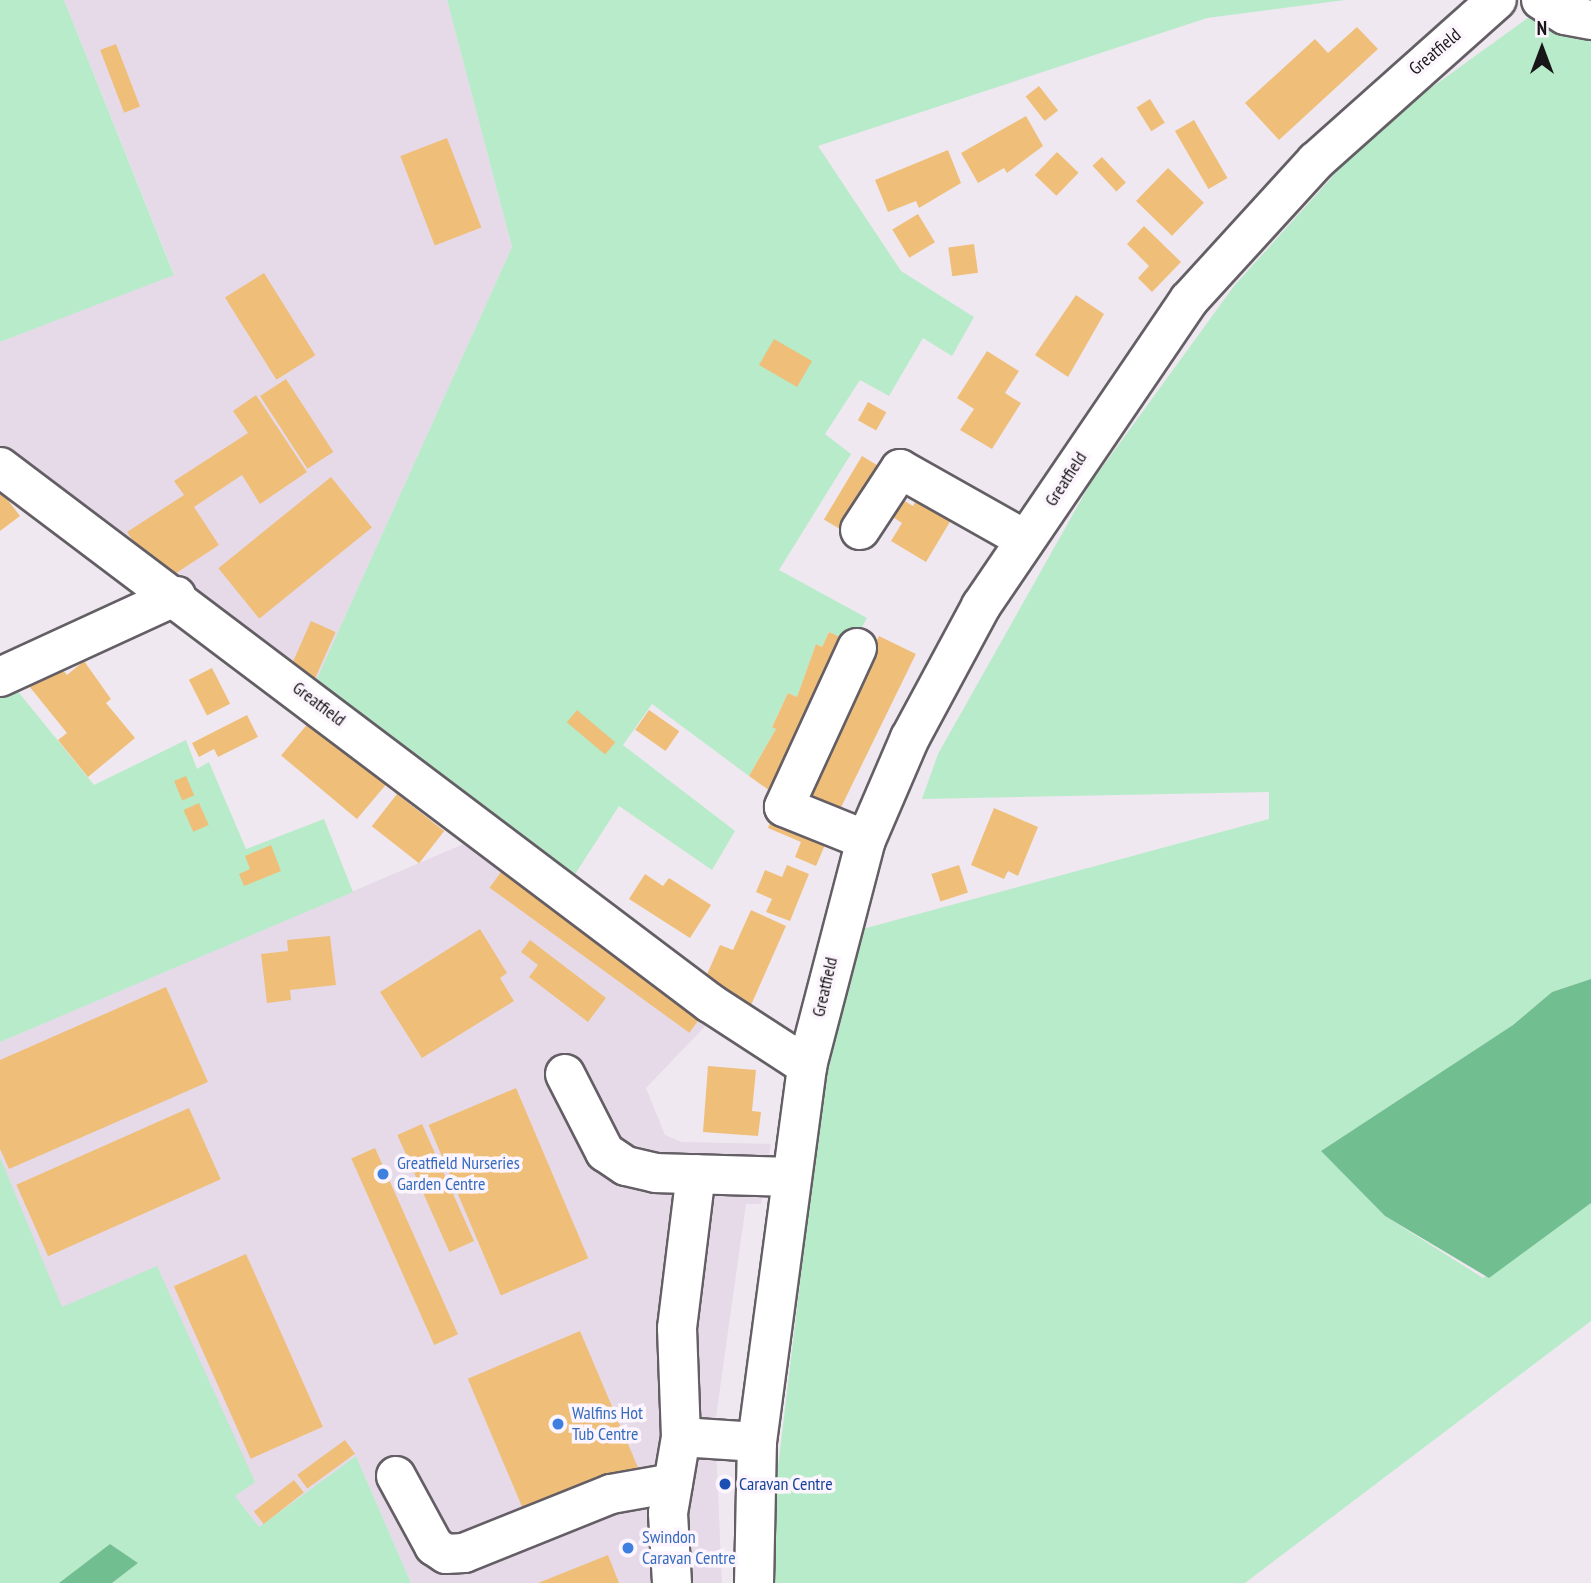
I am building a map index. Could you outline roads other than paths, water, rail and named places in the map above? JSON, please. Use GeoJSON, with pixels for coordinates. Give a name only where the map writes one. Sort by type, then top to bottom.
{"type":"FeatureCollection","features":[{"type":"Feature","properties":{"kind":"street","name":"Greatfield"},"geometry":{"type":"LineString","coordinates":[[754,1583],[757,1442],[790,1177],[807,1066],[866,841],[934,689],[1024,539],[1161,337],[1224,260],[1338,140],[1497,0]]}},
{"type":"Feature","properties":{"kind":"street"},"geometry":{"type":"LineString","coordinates":[[1541,0],[1565,15],[1591,20]]}},
{"type":"Feature","properties":{"kind":"street","name":"Greatfield"},"geometry":{"type":"LineString","coordinates":[[0,467],[176,596],[710,1003],[807,1066]]}},
{"type":"Feature","properties":{"kind":"street"},"geometry":{"type":"LineString","coordinates":[[860,530],[900,469],[1024,539]]}},
{"type":"Feature","properties":{"kind":"street"},"geometry":{"type":"LineString","coordinates":[[0,677],[176,596]]}},
{"type":"Feature","properties":{"kind":"street"},"geometry":{"type":"LineString","coordinates":[[857,648],[784,807],[866,841]]}},
{"type":"Feature","properties":{"kind":"street"},"geometry":{"type":"LineString","coordinates":[[565,1074],[605,1152],[626,1166],[656,1173],[790,1177]]}},
{"type":"Feature","properties":{"kind":"street"},"geometry":{"type":"LineString","coordinates":[[672,1583],[668,1513],[681,1437],[677,1328],[696,1174]]}},
{"type":"Feature","properties":{"kind":"street"},"geometry":{"type":"LineString","coordinates":[[681,1437],[757,1442]]}},
{"type":"Feature","properties":{"kind":"street"},"geometry":{"type":"LineString","coordinates":[[396,1476],[433,1546],[446,1554],[464,1553],[611,1494],[673,1483]]}},
{"type":"Feature","properties":{"kind":"place","name":"Greatfield Nurseries Garden Centre"},"geometry":{"type":"Point","coordinates":[383,1174]}},
{"type":"Feature","properties":{"kind":"place","name":"Walfins Hot Tub Centre"},"geometry":{"type":"Point","coordinates":[558,1424]}},
{"type":"Feature","properties":{"kind":"place","name":"Caravan Centre"},"geometry":{"type":"Point","coordinates":[725,1484]}},
{"type":"Feature","properties":{"kind":"place","name":"Swindon Caravan Centre"},"geometry":{"type":"Point","coordinates":[628,1548]}}]}
